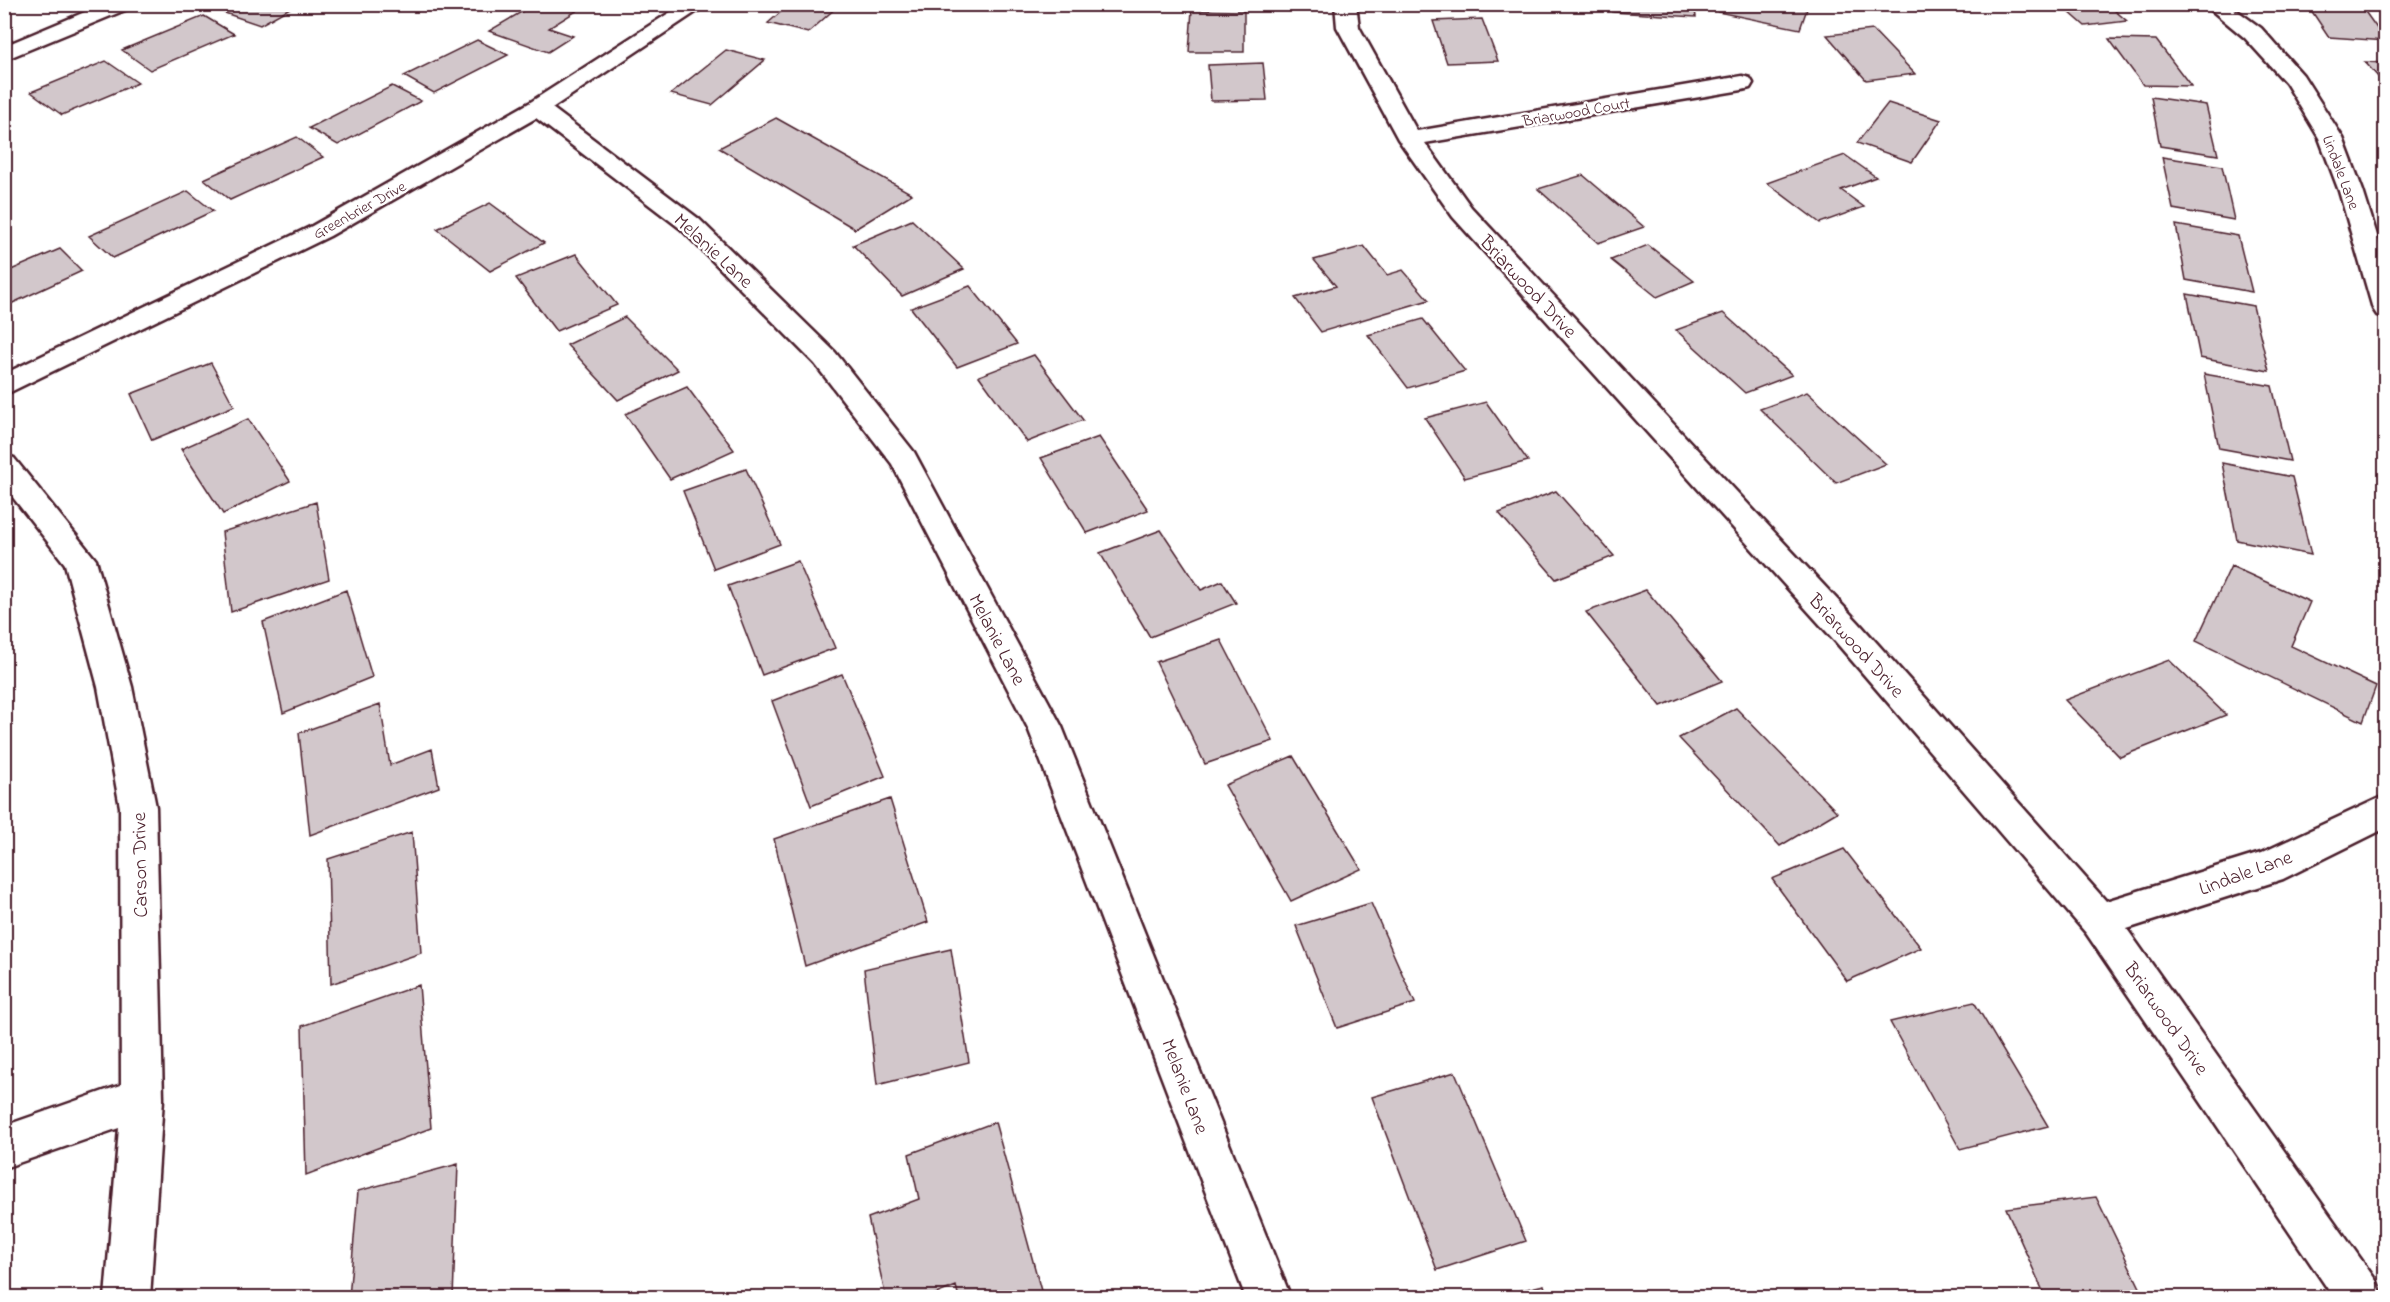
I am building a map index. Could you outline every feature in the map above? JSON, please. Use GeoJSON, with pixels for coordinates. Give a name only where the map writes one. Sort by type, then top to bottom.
{"type":"FeatureCollection","features":[{"type":"Feature","properties":{"kind":"street"},"geometry":{"type":"LineString","coordinates":[[4,54],[123,4]]}},
{"type":"Feature","properties":{"kind":"street","name":"Greenbrier Drive"},"geometry":{"type":"LineString","coordinates":[[4,386],[321,231],[537,108],[698,4]]}},
{"type":"Feature","properties":{"kind":"street","name":"Briarwood Drive"},"geometry":{"type":"LineString","coordinates":[[1345,4],[1348,27],[1410,139],[1462,212],[1847,632],[2100,921],[2361,1298]]}},
{"type":"Feature","properties":{"kind":"street","name":"Lindale Lane"},"geometry":{"type":"LineString","coordinates":[[2214,4],[2253,33],[2295,80],[2331,138],[2351,191],[2385,309]]}},
{"type":"Feature","properties":{"kind":"street","name":"Briarwood Court"},"geometry":{"type":"LineString","coordinates":[[1410,139],[1742,83]]}},
{"type":"Feature","properties":{"kind":"street","name":"Melanie Lane"},"geometry":{"type":"LineString","coordinates":[[537,108],[690,224],[825,358],[904,459],[1045,728],[1269,1298]]}},
{"type":"Feature","properties":{"kind":"street","name":"Carson Drive"},"geometry":{"type":"LineString","coordinates":[[4,465],[80,560],[115,687],[138,807],[142,1099],[127,1298]]}},
{"type":"Feature","properties":{"kind":"street","name":"Lindale Lane"},"geometry":{"type":"LineString","coordinates":[[2100,921],[2270,867],[2385,810]]}},
{"type":"Feature","properties":{"kind":"street"},"geometry":{"type":"LineString","coordinates":[[4,1147],[142,1099]]}},
{"type":"Feature","properties":{"kind":"building"},"geometry":{"type":"Polygon","coordinates":[[[226,4],[297,4],[260,25],[216,10],[226,4]]]}},
{"type":"Feature","properties":{"kind":"building"},"geometry":{"type":"Polygon","coordinates":[[[535,4],[586,5],[549,28],[573,36],[548,52],[489,31],[535,4]]]}},
{"type":"Feature","properties":{"kind":"building"},"geometry":{"type":"Polygon","coordinates":[[[790,4],[840,4],[808,33],[768,23],[790,4]]]}},
{"type":"Feature","properties":{"kind":"building"},"geometry":{"type":"Polygon","coordinates":[[[1612,4],[1694,4],[1696,17],[1613,12],[1612,4]]]}},
{"type":"Feature","properties":{"kind":"building"},"geometry":{"type":"Polygon","coordinates":[[[1721,4],[1808,6],[1800,29],[1718,12],[1721,4]]]}},
{"type":"Feature","properties":{"kind":"building"},"geometry":{"type":"Polygon","coordinates":[[[2060,4],[2107,4],[2127,21],[2085,26],[2060,4]]]}},
{"type":"Feature","properties":{"kind":"building"},"geometry":{"type":"Polygon","coordinates":[[[2307,4],[2361,6],[2386,41],[2329,37],[2307,4]]]}},
{"type":"Feature","properties":{"kind":"building"},"geometry":{"type":"Polygon","coordinates":[[[1192,10],[1244,11],[1244,52],[1189,52],[1192,10]]]}},
{"type":"Feature","properties":{"kind":"building"},"geometry":{"type":"Polygon","coordinates":[[[204,16],[234,34],[150,70],[122,50],[204,16]]]}},
{"type":"Feature","properties":{"kind":"building"},"geometry":{"type":"Polygon","coordinates":[[[1482,19],[1498,61],[1447,63],[1433,21],[1482,19]]]}},
{"type":"Feature","properties":{"kind":"building"},"geometry":{"type":"Polygon","coordinates":[[[1873,30],[1915,74],[1866,80],[1827,35],[1873,30]]]}},
{"type":"Feature","properties":{"kind":"building"},"geometry":{"type":"Polygon","coordinates":[[[2109,39],[2156,40],[2191,86],[2143,85],[2109,39]]]}},
{"type":"Feature","properties":{"kind":"building"},"geometry":{"type":"Polygon","coordinates":[[[477,40],[508,55],[434,93],[404,76],[477,40]]]}},
{"type":"Feature","properties":{"kind":"building"},"geometry":{"type":"Polygon","coordinates":[[[726,50],[765,60],[712,105],[671,94],[726,50]]]}},
{"type":"Feature","properties":{"kind":"building"},"geometry":{"type":"Polygon","coordinates":[[[106,61],[138,83],[62,115],[31,92],[106,61]]]}},
{"type":"Feature","properties":{"kind":"building"},"geometry":{"type":"Polygon","coordinates":[[[2365,62],[2386,63],[2386,86],[2365,62]]]}},
{"type":"Feature","properties":{"kind":"building"},"geometry":{"type":"Polygon","coordinates":[[[1263,63],[1267,100],[1211,101],[1208,65],[1263,63]]]}},
{"type":"Feature","properties":{"kind":"building"},"geometry":{"type":"Polygon","coordinates":[[[392,86],[421,101],[338,145],[309,128],[392,86]]]}},
{"type":"Feature","properties":{"kind":"building"},"geometry":{"type":"Polygon","coordinates":[[[2151,97],[2206,105],[2218,155],[2160,146],[2151,97]]]}},
{"type":"Feature","properties":{"kind":"building"},"geometry":{"type":"Polygon","coordinates":[[[1888,103],[1941,120],[1912,162],[1857,143],[1888,103]]]}},
{"type":"Feature","properties":{"kind":"building"},"geometry":{"type":"Polygon","coordinates":[[[776,118],[912,194],[855,229],[719,148],[776,118]]]}},
{"type":"Feature","properties":{"kind":"building"},"geometry":{"type":"Polygon","coordinates":[[[297,137],[323,157],[230,200],[204,179],[297,137]]]}},
{"type":"Feature","properties":{"kind":"building"},"geometry":{"type":"Polygon","coordinates":[[[1845,155],[1876,177],[1841,190],[1864,207],[1820,223],[1767,183],[1845,155]]]}},
{"type":"Feature","properties":{"kind":"building"},"geometry":{"type":"Polygon","coordinates":[[[2162,157],[2222,166],[2234,220],[2173,209],[2162,157]]]}},
{"type":"Feature","properties":{"kind":"building"},"geometry":{"type":"Polygon","coordinates":[[[1583,175],[1644,227],[1598,243],[1538,189],[1583,175]]]}},
{"type":"Feature","properties":{"kind":"building"},"geometry":{"type":"Polygon","coordinates":[[[188,191],[213,211],[113,258],[89,236],[188,191]]]}},
{"type":"Feature","properties":{"kind":"building"},"geometry":{"type":"Polygon","coordinates":[[[490,203],[544,243],[490,271],[437,229],[490,203]]]}},
{"type":"Feature","properties":{"kind":"building"},"geometry":{"type":"Polygon","coordinates":[[[912,220],[964,269],[902,296],[853,245],[912,220]]]}},
{"type":"Feature","properties":{"kind":"building"},"geometry":{"type":"Polygon","coordinates":[[[2176,225],[2238,236],[2252,292],[2186,280],[2176,225]]]}},
{"type":"Feature","properties":{"kind":"building"},"geometry":{"type":"Polygon","coordinates":[[[1648,245],[1694,281],[1657,297],[1611,260],[1648,245]]]}},
{"type":"Feature","properties":{"kind":"building"},"geometry":{"type":"Polygon","coordinates":[[[1364,246],[1387,275],[1403,270],[1429,300],[1321,332],[1295,298],[1336,286],[1314,260],[1364,246]]]}},
{"type":"Feature","properties":{"kind":"building"},"geometry":{"type":"Polygon","coordinates":[[[60,249],[82,271],[4,307],[4,273],[60,249]]]}},
{"type":"Feature","properties":{"kind":"building"},"geometry":{"type":"Polygon","coordinates":[[[576,254],[617,305],[556,331],[516,278],[576,254]]]}},
{"type":"Feature","properties":{"kind":"building"},"geometry":{"type":"Polygon","coordinates":[[[970,286],[1017,344],[957,367],[911,308],[970,286]]]}},
{"type":"Feature","properties":{"kind":"building"},"geometry":{"type":"Polygon","coordinates":[[[2187,294],[2253,306],[2269,371],[2200,358],[2187,294]]]}},
{"type":"Feature","properties":{"kind":"building"},"geometry":{"type":"Polygon","coordinates":[[[1723,313],[1792,375],[1745,393],[1676,330],[1723,313]]]}},
{"type":"Feature","properties":{"kind":"building"},"geometry":{"type":"Polygon","coordinates":[[[625,317],[678,370],[618,400],[567,345],[625,317]]]}},
{"type":"Feature","properties":{"kind":"building"},"geometry":{"type":"Polygon","coordinates":[[[1423,319],[1465,371],[1408,388],[1368,335],[1423,319]]]}},
{"type":"Feature","properties":{"kind":"building"},"geometry":{"type":"Polygon","coordinates":[[[1034,355],[1083,420],[1027,442],[979,376],[1034,355]]]}},
{"type":"Feature","properties":{"kind":"building"},"geometry":{"type":"Polygon","coordinates":[[[211,363],[234,406],[152,440],[131,394],[211,363]]]}},
{"type":"Feature","properties":{"kind":"building"},"geometry":{"type":"Polygon","coordinates":[[[2204,374],[2272,386],[2290,461],[2219,448],[2204,374]]]}},
{"type":"Feature","properties":{"kind":"building"},"geometry":{"type":"Polygon","coordinates":[[[687,387],[734,450],[670,479],[625,414],[687,387]]]}},
{"type":"Feature","properties":{"kind":"building"},"geometry":{"type":"Polygon","coordinates":[[[1807,392],[1886,464],[1836,483],[1760,409],[1807,392]]]}},
{"type":"Feature","properties":{"kind":"building"},"geometry":{"type":"Polygon","coordinates":[[[1486,402],[1528,461],[1465,478],[1425,418],[1486,402]]]}},
{"type":"Feature","properties":{"kind":"building"},"geometry":{"type":"Polygon","coordinates":[[[248,419],[290,481],[223,514],[181,449],[248,419]]]}},
{"type":"Feature","properties":{"kind":"building"},"geometry":{"type":"Polygon","coordinates":[[[1099,437],[1148,510],[1087,533],[1041,458],[1099,437]]]}},
{"type":"Feature","properties":{"kind":"building"},"geometry":{"type":"Polygon","coordinates":[[[2222,463],[2292,477],[2311,555],[2237,540],[2222,463]]]}},
{"type":"Feature","properties":{"kind":"building"},"geometry":{"type":"Polygon","coordinates":[[[746,469],[780,544],[714,569],[683,491],[746,469]]]}},
{"type":"Feature","properties":{"kind":"building"},"geometry":{"type":"Polygon","coordinates":[[[1556,491],[1614,556],[1556,579],[1499,513],[1556,491]]]}},
{"type":"Feature","properties":{"kind":"building"},"geometry":{"type":"Polygon","coordinates":[[[316,502],[329,579],[231,612],[222,532],[316,502]]]}},
{"type":"Feature","properties":{"kind":"building"},"geometry":{"type":"Polygon","coordinates":[[[1161,530],[1201,590],[1222,581],[1236,603],[1150,637],[1100,553],[1161,530]]]}},
{"type":"Feature","properties":{"kind":"building"},"geometry":{"type":"Polygon","coordinates":[[[798,561],[835,648],[762,675],[728,586],[798,561]]]}},
{"type":"Feature","properties":{"kind":"building"},"geometry":{"type":"Polygon","coordinates":[[[2231,566],[2310,602],[2291,646],[2376,686],[2363,722],[2196,641],[2231,566]]]}},
{"type":"Feature","properties":{"kind":"building"},"geometry":{"type":"Polygon","coordinates":[[[346,590],[372,677],[283,713],[263,622],[346,590]]]}},
{"type":"Feature","properties":{"kind":"building"},"geometry":{"type":"Polygon","coordinates":[[[1646,590],[1722,681],[1661,706],[1586,612],[1646,590]]]}},
{"type":"Feature","properties":{"kind":"building"},"geometry":{"type":"Polygon","coordinates":[[[1221,640],[1273,741],[1205,764],[1156,662],[1221,640]]]}},
{"type":"Feature","properties":{"kind":"building"},"geometry":{"type":"Polygon","coordinates":[[[2169,660],[2226,715],[2120,757],[2065,700],[2169,660]]]}},
{"type":"Feature","properties":{"kind":"building"},"geometry":{"type":"Polygon","coordinates":[[[842,674],[885,776],[811,806],[772,701],[842,674]]]}},
{"type":"Feature","properties":{"kind":"building"},"geometry":{"type":"Polygon","coordinates":[[[380,704],[390,765],[432,749],[439,787],[310,835],[299,733],[380,704]]]}},
{"type":"Feature","properties":{"kind":"building"},"geometry":{"type":"Polygon","coordinates":[[[1736,708],[1837,812],[1780,846],[1679,738],[1736,708]]]}},
{"type":"Feature","properties":{"kind":"building"},"geometry":{"type":"Polygon","coordinates":[[[1293,756],[1361,869],[1291,901],[1225,785],[1293,756]]]}},
{"type":"Feature","properties":{"kind":"building"},"geometry":{"type":"Polygon","coordinates":[[[890,799],[928,922],[805,966],[774,839],[890,799]]]}},
{"type":"Feature","properties":{"kind":"building"},"geometry":{"type":"Polygon","coordinates":[[[412,832],[421,953],[331,984],[328,859],[412,832]]]}},
{"type":"Feature","properties":{"kind":"building"},"geometry":{"type":"Polygon","coordinates":[[[1844,849],[1921,948],[1847,981],[1772,879],[1844,849]]]}},
{"type":"Feature","properties":{"kind":"building"},"geometry":{"type":"Polygon","coordinates":[[[1371,903],[1415,1003],[1337,1028],[1296,926],[1371,903]]]}},
{"type":"Feature","properties":{"kind":"building"},"geometry":{"type":"Polygon","coordinates":[[[951,949],[969,1062],[877,1085],[864,969],[951,949]]]}},
{"type":"Feature","properties":{"kind":"building"},"geometry":{"type":"Polygon","coordinates":[[[419,985],[431,1128],[306,1175],[302,1026],[419,985]]]}},
{"type":"Feature","properties":{"kind":"building"},"geometry":{"type":"Polygon","coordinates":[[[1974,1002],[2048,1126],[1960,1149],[1890,1022],[1974,1002]]]}},
{"type":"Feature","properties":{"kind":"building"},"geometry":{"type":"Polygon","coordinates":[[[1455,1072],[1526,1241],[1437,1270],[1372,1097],[1455,1072]]]}},
{"type":"Feature","properties":{"kind":"building"},"geometry":{"type":"Polygon","coordinates":[[[995,1122],[1043,1298],[959,1298],[956,1286],[926,1298],[886,1298],[868,1218],[919,1199],[909,1154],[995,1122]]]}},
{"type":"Feature","properties":{"kind":"building"},"geometry":{"type":"Polygon","coordinates":[[[458,1164],[453,1298],[349,1298],[358,1191],[458,1164]]]}},
{"type":"Feature","properties":{"kind":"building"},"geometry":{"type":"Polygon","coordinates":[[[2096,1197],[2145,1298],[2046,1298],[2006,1208],[2096,1197]]]}},
{"type":"Feature","properties":{"kind":"building"},"geometry":{"type":"Polygon","coordinates":[[[1544,1285],[1548,1298],[1488,1298],[1544,1285]]]}}]}
